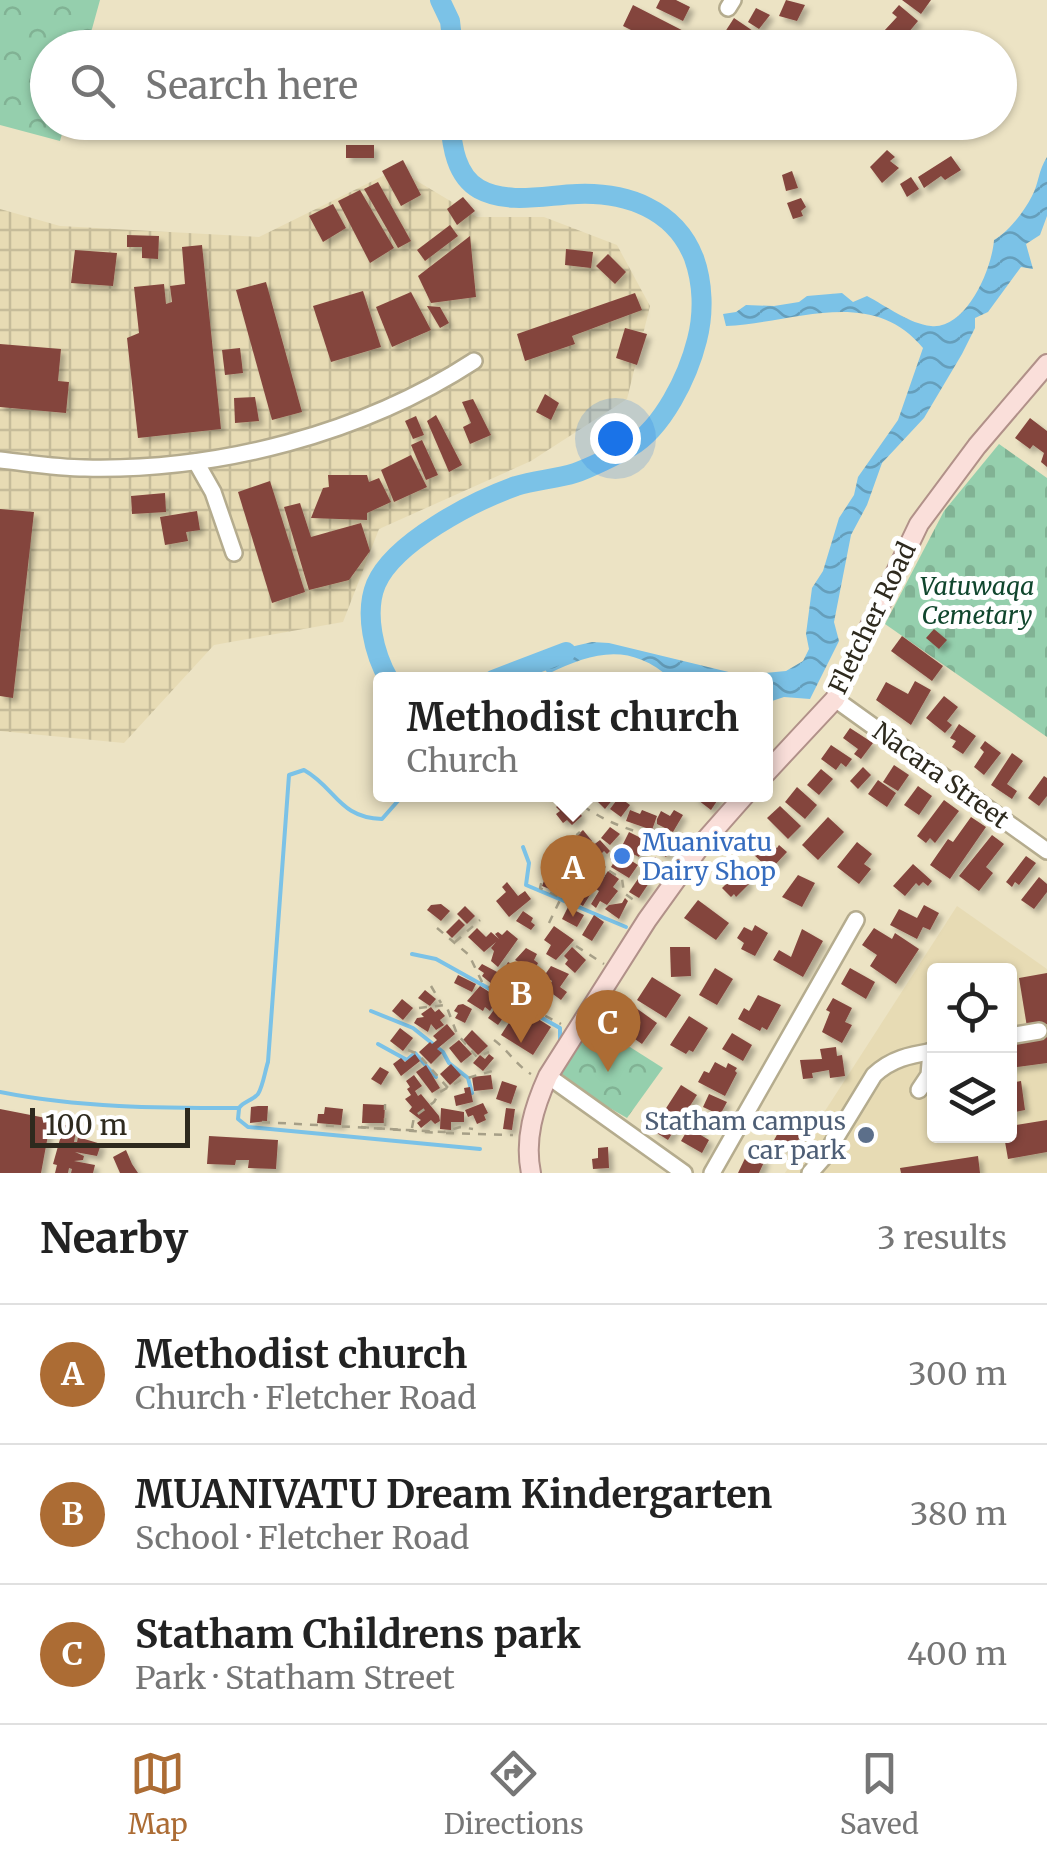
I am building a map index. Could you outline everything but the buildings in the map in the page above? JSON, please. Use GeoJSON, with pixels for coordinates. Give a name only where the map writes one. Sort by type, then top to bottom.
{"type":"FeatureCollection","features":[{"type":"Feature","properties":{"kind":"main road","name":"Fletcher Road"},"geometry":{"type":"LineString","coordinates":[[773,765],[835,699],[919,524],[977,446],[1047,364]]}},
{"type":"Feature","properties":{"kind":"main road"},"geometry":{"type":"LineString","coordinates":[[531,1173],[530,1135],[547,1078],[614,970],[701,846],[739,802]]}},
{"type":"Feature","properties":{"kind":"street"},"geometry":{"type":"LineString","coordinates":[[0,460],[81,468],[196,462],[286,441],[367,414],[418,394],[474,360]]}},
{"type":"Feature","properties":{"kind":"street"},"geometry":{"type":"LineString","coordinates":[[196,462],[214,492],[234,553]]}},
{"type":"Feature","properties":{"kind":"street","name":"Nacara Street"},"geometry":{"type":"LineString","coordinates":[[835,699],[1047,851]]}},
{"type":"Feature","properties":{"kind":"street"},"geometry":{"type":"LineString","coordinates":[[712,1173],[856,920]]}},
{"type":"Feature","properties":{"kind":"street"},"geometry":{"type":"LineString","coordinates":[[1017,1035],[1039,1031]]}},
{"type":"Feature","properties":{"kind":"street"},"geometry":{"type":"LineString","coordinates":[[810,1173],[824,1158],[874,1075],[885,1064],[927,1052]]}},
{"type":"Feature","properties":{"kind":"street"},"geometry":{"type":"LineString","coordinates":[[547,1078],[684,1173]]}},
{"type":"Feature","properties":{"kind":"path"},"geometry":{"type":"LineString","coordinates":[[583,806],[608,823],[701,846]]}},
{"type":"Feature","properties":{"kind":"path"},"geometry":{"type":"LineString","coordinates":[[549,923],[560,900],[540,888],[546,865],[580,832]]}},
{"type":"Feature","properties":{"kind":"path"},"geometry":{"type":"LineString","coordinates":[[552,858],[595,888],[608,870]]}},
{"type":"Feature","properties":{"kind":"path"},"geometry":{"type":"LineString","coordinates":[[599,864],[622,880],[624,893],[636,901]]}},
{"type":"Feature","properties":{"kind":"path"},"geometry":{"type":"LineString","coordinates":[[546,865],[561,875]]}},
{"type":"Feature","properties":{"kind":"path"},"geometry":{"type":"LineString","coordinates":[[454,942],[480,920]]}},
{"type":"Feature","properties":{"kind":"path"},"geometry":{"type":"LineString","coordinates":[[437,928],[469,955],[483,984],[561,1024]]}},
{"type":"Feature","properties":{"kind":"path"},"geometry":{"type":"LineString","coordinates":[[576,946],[614,970]]}},
{"type":"Feature","properties":{"kind":"path"},"geometry":{"type":"LineString","coordinates":[[431,986],[441,1004]]}},
{"type":"Feature","properties":{"kind":"path"},"geometry":{"type":"LineString","coordinates":[[419,1008],[446,1005],[458,1034],[477,1057],[489,1052]]}},
{"type":"Feature","properties":{"kind":"path"},"geometry":{"type":"LineString","coordinates":[[494,1040],[509,1051],[523,1070],[547,1078]]}},
{"type":"Feature","properties":{"kind":"path"},"geometry":{"type":"LineString","coordinates":[[408,1050],[418,1054],[449,1089]]}},
{"type":"Feature","properties":{"kind":"path"},"geometry":{"type":"LineString","coordinates":[[412,1129],[414,1118],[434,1102],[436,1095],[468,1078],[499,1069]]}},
{"type":"Feature","properties":{"kind":"path"},"geometry":{"type":"LineString","coordinates":[[385,1126],[386,1104]]}},
{"type":"Feature","properties":{"kind":"path"},"geometry":{"type":"LineString","coordinates":[[262,1122],[444,1132],[460,1127],[473,1129]]}},
{"type":"Feature","properties":{"kind":"path"},"geometry":{"type":"LineString","coordinates":[[354,1127],[530,1135]]}},
{"type":"Feature","properties":{"kind":"shaded area"},"geometry":{"type":"Polygon","coordinates":[[[397,169],[477,217],[544,217],[617,245],[650,306],[627,399],[531,461],[379,529],[343,622],[214,645],[124,743],[0,731],[0,209],[60,226],[259,237],[397,169]]]}},
{"type":"Feature","properties":{"kind":"shaded area"},"geometry":{"type":"Polygon","coordinates":[[[957,906],[1047,969],[1047,1173],[785,1173],[957,906]]]}},
{"type":"Feature","properties":{"kind":"green space"},"geometry":{"type":"Polygon","coordinates":[[[0,0],[100,0],[92,30],[30,30],[30,133],[0,125],[0,0]]]}},
{"type":"Feature","properties":{"kind":"green space","name":"Vatuwaqa Cemetary"},"geometry":{"type":"Polygon","coordinates":[[[999,444],[1047,478],[1047,737],[885,624],[944,511],[999,444]]]}},
{"type":"Feature","properties":{"kind":"green space"},"geometry":{"type":"Polygon","coordinates":[[[589,1021],[663,1068],[627,1118],[554,1076],[589,1021]]]}},
{"type":"Feature","properties":{"kind":"water"},"geometry":{"type":"Polygon","coordinates":[[[1047,157],[1047,216],[1040,235],[1026,244],[1033,269],[1021,267],[988,312],[975,318],[975,328],[962,354],[924,418],[882,463],[851,535],[834,622],[839,641],[810,699],[784,697],[773,701],[773,672],[786,671],[803,661],[809,649],[806,634],[812,588],[823,571],[839,518],[854,495],[858,477],[898,420],[923,348],[902,329],[880,318],[856,313],[831,312],[726,326],[723,314],[746,305],[774,306],[799,302],[807,296],[842,293],[853,302],[867,296],[923,325],[944,325],[966,308],[975,295],[994,240],[1025,208],[1047,157]]]}},
{"type":"Feature","properties":{"kind":"water"},"geometry":{"type":"Polygon","coordinates":[[[592,642],[729,672],[662,672],[641,660],[611,654],[547,672],[536,655],[592,642]]]}},
{"type":"Feature","properties":{"kind":"waterway"},"geometry":{"type":"LineString","coordinates":[[440,0],[451,30]]}},
{"type":"Feature","properties":{"kind":"waterway"},"geometry":{"type":"LineString","coordinates":[[385,672],[375,646],[371,620],[372,595],[385,568],[417,538],[479,502],[516,486],[580,471],[642,438],[681,385],[701,319],[701,288],[694,258],[686,241],[662,216],[631,200],[613,196],[515,198],[490,194],[465,176],[453,140]]}},
{"type":"Feature","properties":{"kind":"waterway"},"geometry":{"type":"LineString","coordinates":[[514,672],[566,652]]}},
{"type":"Feature","properties":{"kind":"waterway"},"geometry":{"type":"LineString","coordinates":[[0,1092],[89,1104],[149,1107],[239,1108],[253,1098],[260,1091],[268,1062],[289,775],[304,770],[347,808],[368,817],[382,819],[397,802]]}},
{"type":"Feature","properties":{"kind":"waterway"},"geometry":{"type":"LineString","coordinates":[[523,847],[529,863],[526,885],[626,927]]}},
{"type":"Feature","properties":{"kind":"waterway"},"geometry":{"type":"LineString","coordinates":[[412,954],[436,959],[560,1028],[560,1042]]}},
{"type":"Feature","properties":{"kind":"waterway"},"geometry":{"type":"LineString","coordinates":[[371,1011],[413,1028],[443,1052],[449,1063],[468,1078],[472,1093]]}},
{"type":"Feature","properties":{"kind":"waterway"},"geometry":{"type":"LineString","coordinates":[[378,1044],[407,1060],[415,1053],[436,1077]]}},
{"type":"Feature","properties":{"kind":"waterway"},"geometry":{"type":"LineString","coordinates":[[239,1109],[238,1119],[248,1127],[480,1149]]}},
{"type":"Feature","properties":{"kind":"place","name":"Muanivatu Dairy Shop"},"geometry":{"type":"Point","coordinates":[622,856]}},
{"type":"Feature","properties":{"kind":"place","name":"Methodist church"},"geometry":{"type":"Point","coordinates":[573,917]}},
{"type":"Feature","properties":{"kind":"place","name":"MUANIVATU Dream Kindergarten"},"geometry":{"type":"Point","coordinates":[521,1043]}},
{"type":"Feature","properties":{"kind":"place","name":"Statham Childrens park"},"geometry":{"type":"Point","coordinates":[608,1072]}},
{"type":"Feature","properties":{"kind":"place","name":"Statham campus car park"},"geometry":{"type":"Point","coordinates":[866,1135]}}]}
